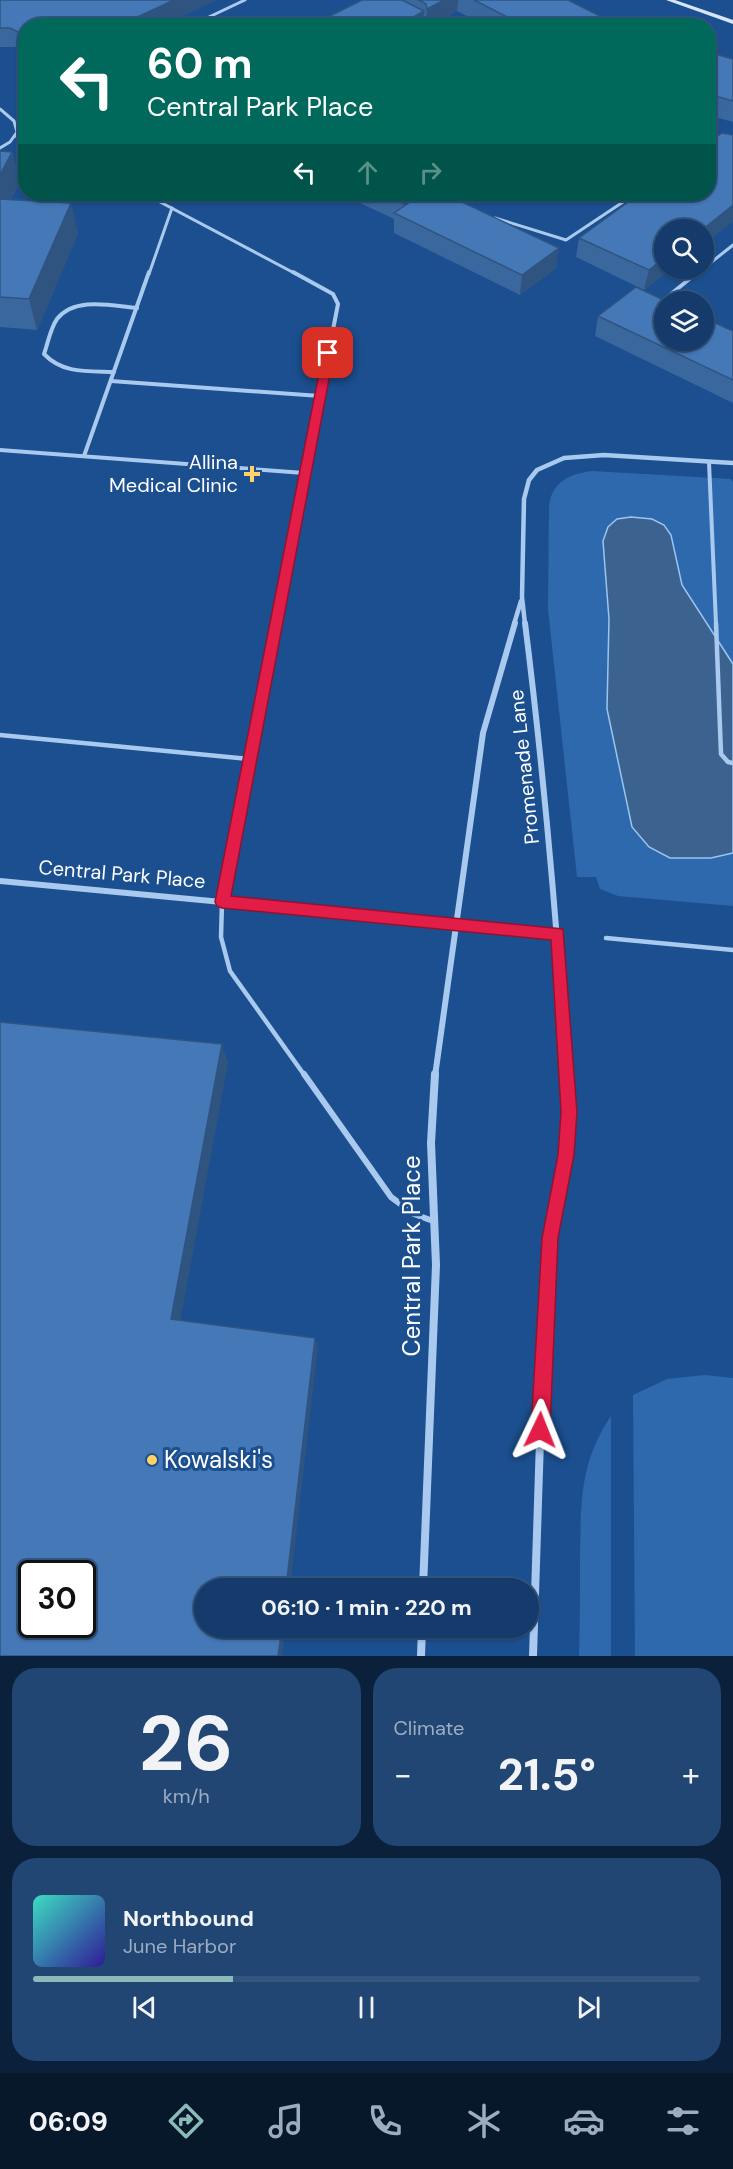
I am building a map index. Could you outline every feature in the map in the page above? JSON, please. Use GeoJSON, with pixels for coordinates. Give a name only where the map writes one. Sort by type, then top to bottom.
{"type":"FeatureCollection","features":[{"type":"Feature","properties":{"kind":"street"},"geometry":{"type":"LineString","coordinates":[[669,0],[733,22]]}},
{"type":"Feature","properties":{"kind":"street","name":"Promenade Lane"},"geometry":{"type":"LineString","coordinates":[[558,934],[539,733],[522,597],[524,499],[529,480],[537,470],[564,458],[583,455],[733,463]]}},
{"type":"Feature","properties":{"kind":"street","name":"Promenade Lane"},"geometry":{"type":"LineString","coordinates":[[456,924],[483,733],[522,597]]}},
{"type":"Feature","properties":{"kind":"street","name":"Central Park Place"},"geometry":{"type":"LineString","coordinates":[[0,881],[558,934]]}},
{"type":"Feature","properties":{"kind":"street","name":"Central Park Place"},"geometry":{"type":"LineString","coordinates":[[423,1578],[436,1265],[431,1143],[434,1080],[456,924]]}},
{"type":"Feature","properties":{"kind":"street"},"geometry":{"type":"LineString","coordinates":[[533,1656],[544,1317],[550,1238],[566,1155],[569,1112],[558,934]]}},
{"type":"Feature","properties":{"kind":"street"},"geometry":{"type":"LineString","coordinates":[[421,1656],[422,1638]]}},
{"type":"Feature","properties":{"kind":"lane"},"geometry":{"type":"LineString","coordinates":[[207,18],[245,0]]}},
{"type":"Feature","properties":{"kind":"lane"},"geometry":{"type":"LineString","coordinates":[[0,109],[14,121],[17,132],[0,148]]}},
{"type":"Feature","properties":{"kind":"lane"},"geometry":{"type":"LineString","coordinates":[[158,201],[333,294],[338,304],[249,759],[222,902],[219,930],[221,945],[230,971],[391,1197],[414,1214],[433,1221]]}},
{"type":"Feature","properties":{"kind":"lane"},"geometry":{"type":"LineString","coordinates":[[467,201],[457,207],[468,210]]}},
{"type":"Feature","properties":{"kind":"lane"},"geometry":{"type":"LineString","coordinates":[[490,217],[566,240],[624,201]]}},
{"type":"Feature","properties":{"kind":"lane"},"geometry":{"type":"LineString","coordinates":[[84,456],[172,208]]}},
{"type":"Feature","properties":{"kind":"lane"},"geometry":{"type":"LineString","coordinates":[[714,260],[733,245]]}},
{"type":"Feature","properties":{"kind":"lane"},"geometry":{"type":"LineString","coordinates":[[675,291],[689,279]]}},
{"type":"Feature","properties":{"kind":"lane"},"geometry":{"type":"LineString","coordinates":[[114,372],[65,369],[51,363],[44,354],[58,318],[70,309],[83,305],[136,308]]}},
{"type":"Feature","properties":{"kind":"lane"},"geometry":{"type":"LineString","coordinates":[[111,381],[320,396]]}},
{"type":"Feature","properties":{"kind":"lane"},"geometry":{"type":"LineString","coordinates":[[0,450],[304,473]]}},
{"type":"Feature","properties":{"kind":"lane"},"geometry":{"type":"LineString","coordinates":[[709,462],[721,754],[728,762],[733,763]]}},
{"type":"Feature","properties":{"kind":"lane"},"geometry":{"type":"LineString","coordinates":[[0,735],[249,759]]}},
{"type":"Feature","properties":{"kind":"lane"},"geometry":{"type":"LineString","coordinates":[[606,938],[733,950]]}},
{"type":"Feature","properties":{"kind":"shaded area"},"geometry":{"type":"Polygon","coordinates":[[[592,471],[731,479],[733,482],[733,906],[618,896],[600,889],[596,877],[577,877],[548,609],[549,506],[558,485],[576,474],[592,471]]]}},
{"type":"Feature","properties":{"kind":"shaded area"},"geometry":{"type":"Polygon","coordinates":[[[631,517],[652,519],[664,525],[671,535],[682,585],[733,664],[733,853],[711,858],[670,858],[649,847],[632,827],[607,709],[609,619],[603,541],[608,527],[617,519],[631,517]]]}},
{"type":"Feature","properties":{"kind":"shaded area"},"geometry":{"type":"Polygon","coordinates":[[[705,1375],[733,1378],[733,1656],[635,1656],[633,1395],[667,1379],[705,1375]]]}},
{"type":"Feature","properties":{"kind":"shaded area"},"geometry":{"type":"Polygon","coordinates":[[[611,1416],[611,1656],[579,1656],[581,1520],[584,1484],[593,1450],[611,1416]]]}},
{"type":"Feature","properties":{"kind":"building"},"geometry":{"type":"Polygon","coordinates":[[[0,0],[174,0],[135,18],[18,18],[18,32],[10,28],[0,28],[0,0]]]}},
{"type":"Feature","properties":{"kind":"building"},"geometry":{"type":"Polygon","coordinates":[[[362,0],[402,0],[424,11],[412,18],[326,18],[362,0]]]}},
{"type":"Feature","properties":{"kind":"building"},"geometry":{"type":"Polygon","coordinates":[[[419,0],[444,0],[427,9],[426,4],[419,0]]]}},
{"type":"Feature","properties":{"kind":"building"},"geometry":{"type":"Polygon","coordinates":[[[474,0],[568,0],[604,18],[509,18],[474,0]]]}},
{"type":"Feature","properties":{"kind":"building"},"geometry":{"type":"Polygon","coordinates":[[[716,54],[733,59],[733,101],[716,96],[716,54]]]}},
{"type":"Feature","properties":{"kind":"building"},"geometry":{"type":"Polygon","coordinates":[[[722,133],[733,135],[733,205],[714,220],[654,219],[654,266],[649,270],[579,238],[629,201],[716,201],[716,137],[722,133]]]}},
{"type":"Feature","properties":{"kind":"building"},"geometry":{"type":"Polygon","coordinates":[[[0,151],[12,152],[0,175],[0,151]]]}},
{"type":"Feature","properties":{"kind":"building"},"geometry":{"type":"Polygon","coordinates":[[[0,199],[71,203],[29,299],[0,297],[0,199]]]}},
{"type":"Feature","properties":{"kind":"building"},"geometry":{"type":"Polygon","coordinates":[[[412,201],[460,201],[559,248],[522,275],[394,213],[412,201]]]}},
{"type":"Feature","properties":{"kind":"building"},"geometry":{"type":"Polygon","coordinates":[[[636,287],[654,295],[654,343],[598,316],[636,287]]]}},
{"type":"Feature","properties":{"kind":"building"},"geometry":{"type":"Polygon","coordinates":[[[714,322],[733,331],[733,380],[672,351],[714,351],[714,322]]]}},
{"type":"Feature","properties":{"kind":"building","name":"Kowalski's"},"geometry":{"type":"Polygon","coordinates":[[[0,1022],[222,1044],[171,1319],[315,1338],[287,1578],[194,1578],[194,1638],[281,1638],[278,1656],[0,1656],[0,1022]]]}},
{"type":"Feature","properties":{"kind":"place","name":"Allina Medical Clinic"},"geometry":{"type":"Point","coordinates":[252,474]}},
{"type":"Feature","properties":{"kind":"place","name":"Kowalski's"},"geometry":{"type":"Point","coordinates":[152,1460]}},
{"type":"Feature","properties":{"kind":"route"},"geometry":{"type":"LineString","coordinates":[[328,353],[222,902],[558,934],[569,1112],[566,1155],[550,1238],[544,1317],[540,1430]]}}]}
